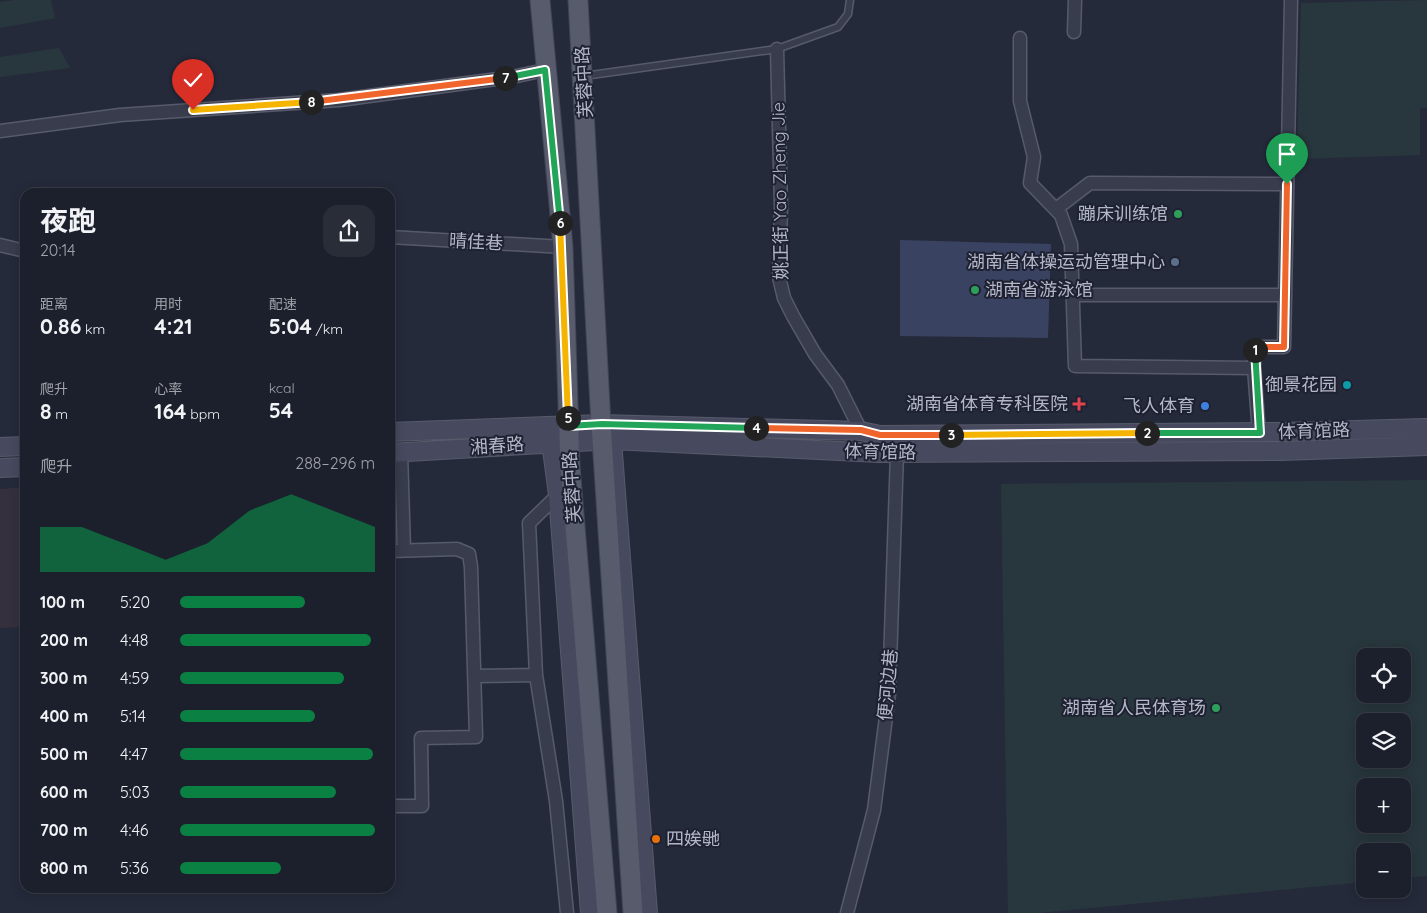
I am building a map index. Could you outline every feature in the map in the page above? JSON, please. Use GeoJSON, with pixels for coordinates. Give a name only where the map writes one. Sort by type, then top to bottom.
{"type":"FeatureCollection","features":[{"type":"Feature","properties":{"kind":"main road","name":"芙蓉中路"},"geometry":{"type":"LineString","coordinates":[[540,0],[545,70],[563,247],[563,437],[570,466],[607,913]]}},
{"type":"Feature","properties":{"kind":"main road","name":"芙蓉中路"},"geometry":{"type":"LineString","coordinates":[[578,0],[606,435],[633,913]]}},
{"type":"Feature","properties":{"kind":"main road"},"geometry":{"type":"LineString","coordinates":[[558,495],[570,466]]}},
{"type":"Feature","properties":{"kind":"street"},"geometry":{"type":"LineString","coordinates":[[1074,32],[1075,0]]}},
{"type":"Feature","properties":{"kind":"street"},"geometry":{"type":"LineString","coordinates":[[1260,433],[1254,368],[1255,347],[1284,347],[1291,0]]}},
{"type":"Feature","properties":{"kind":"street"},"geometry":{"type":"LineString","coordinates":[[1020,38],[1020,101],[1034,157],[1030,182],[1061,215],[1071,244],[1075,366],[1254,368]]}},
{"type":"Feature","properties":{"kind":"street","name":"姚正街 Yao Zheng Jie"},"geometry":{"type":"LineString","coordinates":[[777,49],[781,207],[779,277],[784,298],[793,316],[815,354],[838,385],[861,430]]}},
{"type":"Feature","properties":{"kind":"street"},"geometry":{"type":"LineString","coordinates":[[0,131],[120,115],[339,100],[512,77],[545,70]]}},
{"type":"Feature","properties":{"kind":"street"},"geometry":{"type":"LineString","coordinates":[[1056,209],[1090,183],[1287,184]]}},
{"type":"Feature","properties":{"kind":"street","name":"晴佳巷"},"geometry":{"type":"LineString","coordinates":[[395,237],[563,247]]}},
{"type":"Feature","properties":{"kind":"street"},"geometry":{"type":"LineString","coordinates":[[0,244],[20,250]]}},
{"type":"Feature","properties":{"kind":"street"},"geometry":{"type":"LineString","coordinates":[[1073,295],[1285,295]]}},
{"type":"Feature","properties":{"kind":"street","name":"体育馆路"},"geometry":{"type":"LineString","coordinates":[[606,435],[861,430],[880,435],[1260,433],[1427,428]]}},
{"type":"Feature","properties":{"kind":"street","name":"湘春路"},"geometry":{"type":"LineString","coordinates":[[395,432],[563,437]]}},
{"type":"Feature","properties":{"kind":"street","name":"体育馆路"},"geometry":{"type":"LineString","coordinates":[[606,435],[897,453],[1281,450],[1427,446]]}},
{"type":"Feature","properties":{"kind":"street","name":"湘春路"},"geometry":{"type":"LineString","coordinates":[[395,452],[606,435]]}},
{"type":"Feature","properties":{"kind":"street","name":"芙蓉中路"},"geometry":{"type":"LineString","coordinates":[[606,435],[648,913]]}},
{"type":"Feature","properties":{"kind":"street"},"geometry":{"type":"LineString","coordinates":[[563,437],[558,495],[590,913]]}},
{"type":"Feature","properties":{"kind":"street"},"geometry":{"type":"LineString","coordinates":[[0,448],[20,446]]}},
{"type":"Feature","properties":{"kind":"street"},"geometry":{"type":"LineString","coordinates":[[395,452],[404,550]]}},
{"type":"Feature","properties":{"kind":"street","name":"便河边巷"},"geometry":{"type":"LineString","coordinates":[[847,913],[874,810],[889,694],[897,453]]}},
{"type":"Feature","properties":{"kind":"street"},"geometry":{"type":"LineString","coordinates":[[0,468],[20,466]]}},
{"type":"Feature","properties":{"kind":"street"},"geometry":{"type":"LineString","coordinates":[[558,495],[529,523],[536,675],[556,801],[567,913]]}},
{"type":"Feature","properties":{"kind":"street"},"geometry":{"type":"LineString","coordinates":[[395,551],[457,549],[469,554],[476,676],[476,737],[421,738],[422,806],[395,806]]}},
{"type":"Feature","properties":{"kind":"street"},"geometry":{"type":"LineString","coordinates":[[476,676],[536,675]]}},
{"type":"Feature","properties":{"kind":"lane"},"geometry":{"type":"LineString","coordinates":[[584,76],[777,49],[838,27],[848,14],[850,0]]}},
{"type":"Feature","properties":{"kind":"shaded area"},"geometry":{"type":"Polygon","coordinates":[[[51,0],[55,18],[0,28],[0,2],[51,0]]]}},
{"type":"Feature","properties":{"kind":"shaded area"},"geometry":{"type":"Polygon","coordinates":[[[1427,0],[1427,108],[1420,108],[1420,155],[1297,159],[1301,3],[1427,0]]]}},
{"type":"Feature","properties":{"kind":"shaded area"},"geometry":{"type":"Polygon","coordinates":[[[59,48],[70,68],[0,77],[0,57],[59,48]]]}},
{"type":"Feature","properties":{"kind":"shaded area","name":"湖南省人民体育场"},"geometry":{"type":"Polygon","coordinates":[[[1427,480],[1427,876],[1411,877],[1411,843],[1356,843],[1356,883],[1038,913],[1008,913],[1001,484],[1427,480]]]}},
{"type":"Feature","properties":{"kind":"shaded area"},"geometry":{"type":"Polygon","coordinates":[[[20,487],[20,627],[0,628],[0,489],[20,487]]]}},
{"type":"Feature","properties":{"kind":"water","name":"湖南省游泳馆"},"geometry":{"type":"Polygon","coordinates":[[[900,240],[1051,244],[1048,338],[900,336],[900,240]]]}},
{"type":"Feature","properties":{"kind":"place","name":"蹦床训练馆"},"geometry":{"type":"Point","coordinates":[1178,214]}},
{"type":"Feature","properties":{"kind":"place","name":"湖南省体操运动管理中心"},"geometry":{"type":"Point","coordinates":[1175,262]}},
{"type":"Feature","properties":{"kind":"place","name":"湖南省游泳馆"},"geometry":{"type":"Point","coordinates":[975,290]}},
{"type":"Feature","properties":{"kind":"place","name":"御景花园"},"geometry":{"type":"Point","coordinates":[1347,385]}},
{"type":"Feature","properties":{"kind":"place","name":"湖南省体育专科医院"},"geometry":{"type":"Point","coordinates":[1079,404]}},
{"type":"Feature","properties":{"kind":"place","name":"飞人体育"},"geometry":{"type":"Point","coordinates":[1205,406]}},
{"type":"Feature","properties":{"kind":"place","name":"湖南省人民体育场"},"geometry":{"type":"Point","coordinates":[1216,708]}},
{"type":"Feature","properties":{"kind":"place","name":"四娭毑"},"geometry":{"type":"Point","coordinates":[656,839]}},
{"type":"Feature","properties":{"kind":"route"},"geometry":{"type":"LineString","coordinates":[[193,110],[339,100],[512,77],[545,70],[563,247],[568,426],[602,424],[861,430],[880,435],[1260,433],[1254,368],[1255,347],[1284,347],[1287,184]]}}]}
